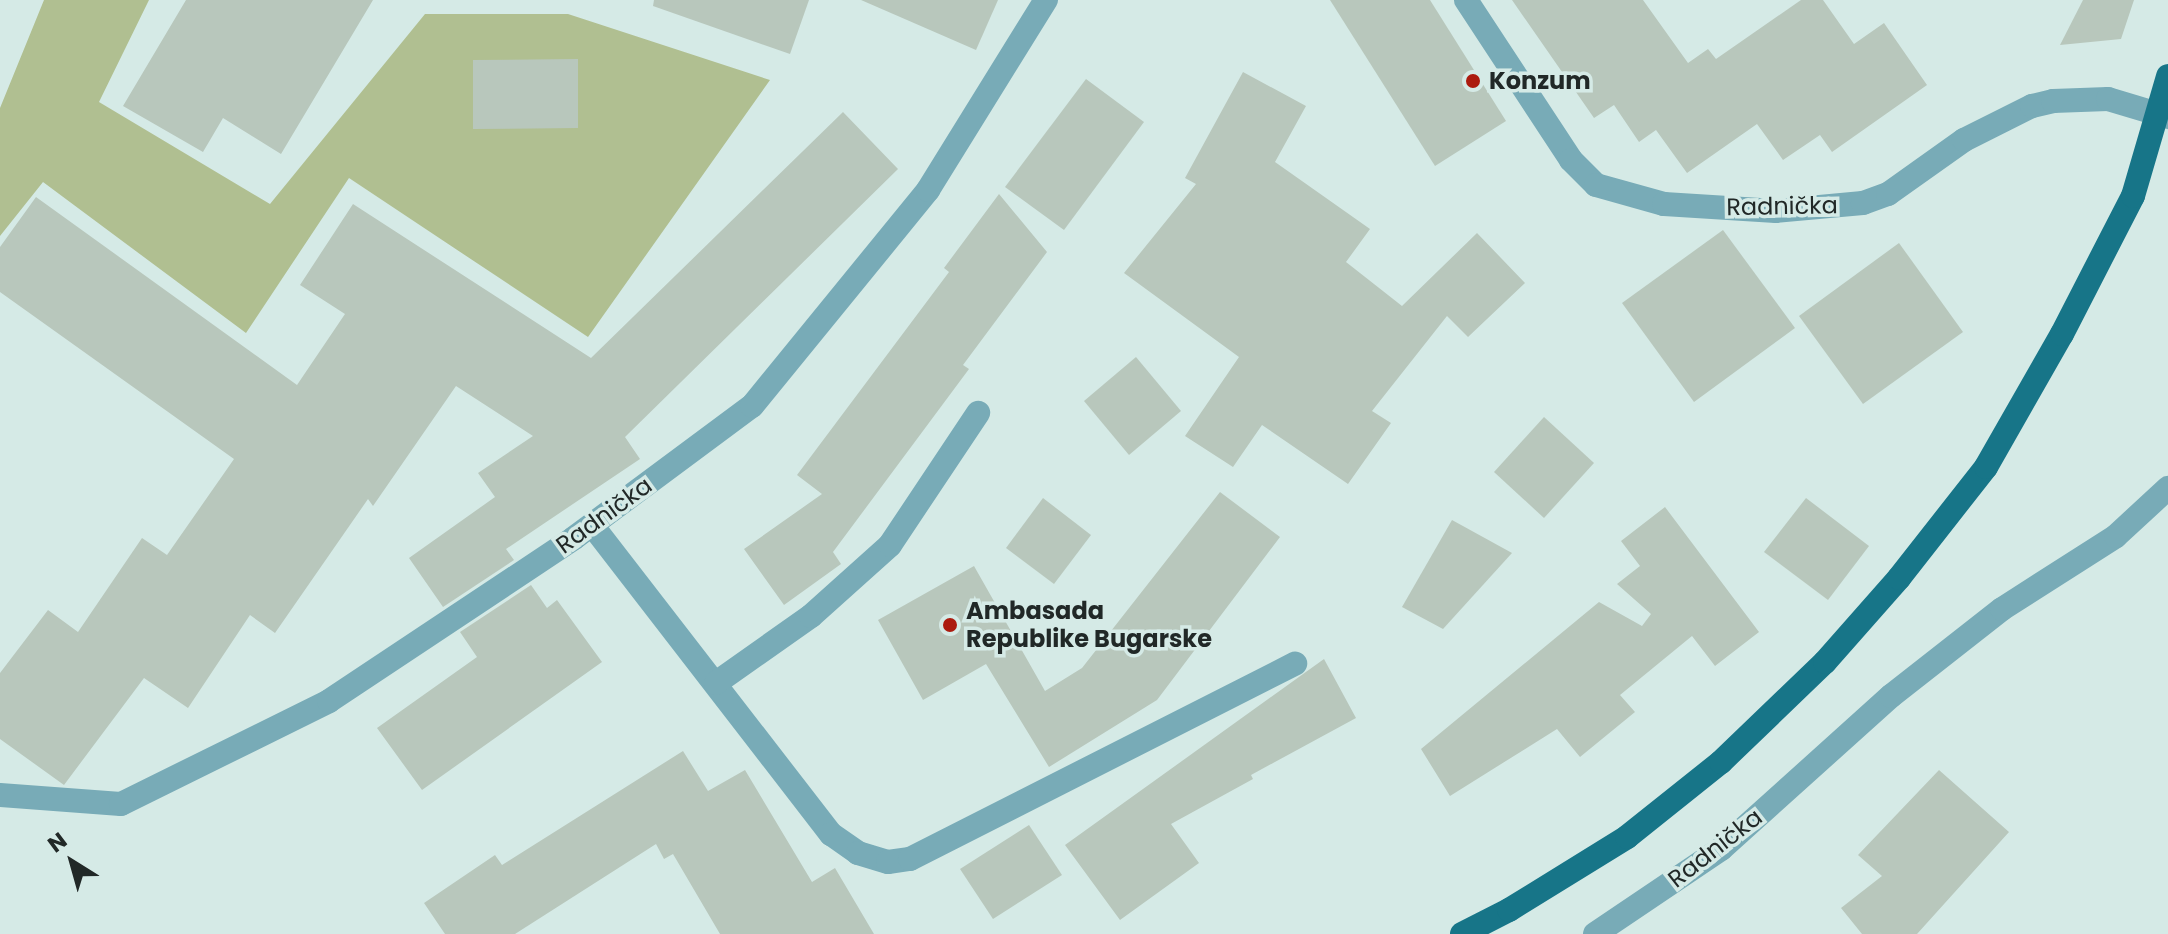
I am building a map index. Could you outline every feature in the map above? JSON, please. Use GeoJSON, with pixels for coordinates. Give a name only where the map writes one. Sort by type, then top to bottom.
{"type":"FeatureCollection","features":[{"type":"Feature","properties":{"kind":"main road"},"geometry":{"type":"LineString","coordinates":[[1462,934],[1509,910],[1627,837],[1721,762],[1825,662],[1899,578],[1986,467],[2062,334],[2133,196],[2168,76]]}},
{"type":"Feature","properties":{"kind":"street","name":"Radnička"},"geometry":{"type":"LineString","coordinates":[[0,795],[121,804],[329,701],[592,525],[752,406],[928,190],[1046,0]]}},
{"type":"Feature","properties":{"kind":"street","name":"Radnička"},"geometry":{"type":"LineString","coordinates":[[1466,0],[1571,160],[1596,185],[1664,204],[1776,211],[1863,203],[1888,194],[1964,140],[2032,106],[2053,101],[2108,99],[2168,117]]}},
{"type":"Feature","properties":{"kind":"street"},"geometry":{"type":"LineString","coordinates":[[716,683],[811,616],[890,545],[978,413]]}},
{"type":"Feature","properties":{"kind":"street","name":"Radnička"},"geometry":{"type":"LineString","coordinates":[[1595,934],[1721,849],[1891,696],[2002,609],[2116,536],[2168,488]]}},
{"type":"Feature","properties":{"kind":"street"},"geometry":{"type":"LineString","coordinates":[[592,525],[831,834],[858,853],[888,862],[910,859],[1295,664]]}},
{"type":"Feature","properties":{"kind":"green space"},"geometry":{"type":"Polygon","coordinates":[[[44,0],[149,0],[99,102],[270,204],[425,14],[568,14],[770,80],[588,337],[349,178],[246,333],[43,182],[0,236],[0,108],[44,0]]]}},
{"type":"Feature","properties":{"kind":"building"},"geometry":{"type":"Polygon","coordinates":[[[186,0],[373,0],[281,154],[223,118],[203,152],[123,106],[186,0]]]}},
{"type":"Feature","properties":{"kind":"building"},"geometry":{"type":"Polygon","coordinates":[[[654,0],[809,0],[790,54],[653,6],[654,0]]]}},
{"type":"Feature","properties":{"kind":"building"},"geometry":{"type":"Polygon","coordinates":[[[861,0],[998,0],[976,50],[861,0]]]}},
{"type":"Feature","properties":{"kind":"building"},"geometry":{"type":"Polygon","coordinates":[[[1330,0],[1430,0],[1506,121],[1435,166],[1330,0]]]}},
{"type":"Feature","properties":{"kind":"building"},"geometry":{"type":"Polygon","coordinates":[[[1512,0],[1643,0],[1688,63],[1708,49],[1716,59],[1801,0],[1823,0],[1854,44],[1884,23],[1927,85],[1832,152],[1820,135],[1783,160],[1757,124],[1687,173],[1656,130],[1639,142],[1614,105],[1594,118],[1512,0]]]}},
{"type":"Feature","properties":{"kind":"building"},"geometry":{"type":"Polygon","coordinates":[[[2083,0],[2134,0],[2121,39],[2060,45],[2083,0]]]}},
{"type":"Feature","properties":{"kind":"building"},"geometry":{"type":"Polygon","coordinates":[[[578,59],[578,128],[473,129],[473,60],[578,59]]]}},
{"type":"Feature","properties":{"kind":"building"},"geometry":{"type":"Polygon","coordinates":[[[1243,72],[1306,106],[1275,162],[1370,229],[1346,262],[1402,306],[1477,233],[1525,283],[1468,337],[1447,316],[1372,411],[1391,423],[1348,484],[1262,425],[1233,467],[1185,436],[1239,357],[1124,273],[1196,184],[1185,178],[1243,72]]]}},
{"type":"Feature","properties":{"kind":"building"},"geometry":{"type":"Polygon","coordinates":[[[1086,79],[1144,122],[1064,230],[1005,187],[1086,79]]]}},
{"type":"Feature","properties":{"kind":"building"},"geometry":{"type":"Polygon","coordinates":[[[843,112],[898,169],[625,437],[640,459],[506,549],[514,560],[443,607],[409,558],[495,497],[478,473],[533,436],[456,386],[373,506],[368,499],[275,633],[250,615],[188,708],[144,678],[64,785],[0,739],[0,673],[48,610],[78,632],[142,538],[167,555],[234,459],[0,292],[0,247],[36,197],[297,385],[345,314],[300,285],[353,204],[591,358],[843,112]]]}},
{"type":"Feature","properties":{"kind":"building"},"geometry":{"type":"Polygon","coordinates":[[[999,194],[1047,252],[963,365],[969,369],[833,552],[841,564],[784,605],[744,549],[822,494],[797,475],[949,272],[944,268],[999,194]]]}},
{"type":"Feature","properties":{"kind":"building"},"geometry":{"type":"Polygon","coordinates":[[[1723,230],[1795,328],[1694,402],[1622,303],[1723,230]]]}},
{"type":"Feature","properties":{"kind":"building"},"geometry":{"type":"Polygon","coordinates":[[[1899,243],[1963,332],[1863,404],[1799,316],[1899,243]]]}},
{"type":"Feature","properties":{"kind":"building"},"geometry":{"type":"Polygon","coordinates":[[[1136,357],[1181,411],[1129,455],[1084,401],[1136,357]]]}},
{"type":"Feature","properties":{"kind":"building"},"geometry":{"type":"Polygon","coordinates":[[[1544,417],[1594,463],[1544,518],[1494,472],[1544,417]]]}},
{"type":"Feature","properties":{"kind":"building"},"geometry":{"type":"Polygon","coordinates":[[[1220,492],[1280,537],[1157,700],[1049,767],[986,664],[923,700],[878,620],[974,566],[1045,691],[1082,668],[1220,492]]]}},
{"type":"Feature","properties":{"kind":"building"},"geometry":{"type":"Polygon","coordinates":[[[1043,498],[1091,535],[1054,584],[1006,548],[1043,498]]]}},
{"type":"Feature","properties":{"kind":"building"},"geometry":{"type":"Polygon","coordinates":[[[1806,498],[1869,546],[1828,600],[1764,552],[1806,498]]]}},
{"type":"Feature","properties":{"kind":"building"},"geometry":{"type":"Polygon","coordinates":[[[1665,507],[1759,632],[1715,666],[1692,636],[1620,695],[1635,712],[1580,757],[1557,729],[1450,796],[1421,749],[1599,602],[1642,626],[1651,614],[1617,584],[1640,566],[1621,541],[1665,507]]]}},
{"type":"Feature","properties":{"kind":"building"},"geometry":{"type":"Polygon","coordinates":[[[1452,520],[1512,553],[1443,629],[1402,607],[1452,520]]]}},
{"type":"Feature","properties":{"kind":"building"},"geometry":{"type":"Polygon","coordinates":[[[531,585],[547,608],[557,600],[602,662],[422,790],[377,728],[477,657],[460,632],[531,585]]]}},
{"type":"Feature","properties":{"kind":"building"},"geometry":{"type":"Polygon","coordinates":[[[1324,659],[1356,718],[1251,775],[1253,779],[1171,824],[1199,863],[1120,920],[1065,845],[1324,659]]]}},
{"type":"Feature","properties":{"kind":"building"},"geometry":{"type":"Polygon","coordinates":[[[683,751],[708,791],[745,770],[812,882],[835,868],[874,934],[720,934],[673,854],[664,859],[656,844],[515,934],[445,934],[424,903],[495,855],[502,865],[683,751]]]}},
{"type":"Feature","properties":{"kind":"building"},"geometry":{"type":"Polygon","coordinates":[[[1939,770],[2009,832],[1917,934],[1862,934],[1841,908],[1882,876],[1858,855],[1939,770]]]}},
{"type":"Feature","properties":{"kind":"building"},"geometry":{"type":"Polygon","coordinates":[[[1029,825],[1062,875],[993,919],[960,869],[1029,825]]]}},
{"type":"Feature","properties":{"kind":"place","name":"Konzum"},"geometry":{"type":"Point","coordinates":[1473,81]}},
{"type":"Feature","properties":{"kind":"place","name":"Ambasada Republike Bugarske"},"geometry":{"type":"Point","coordinates":[950,625]}}]}
